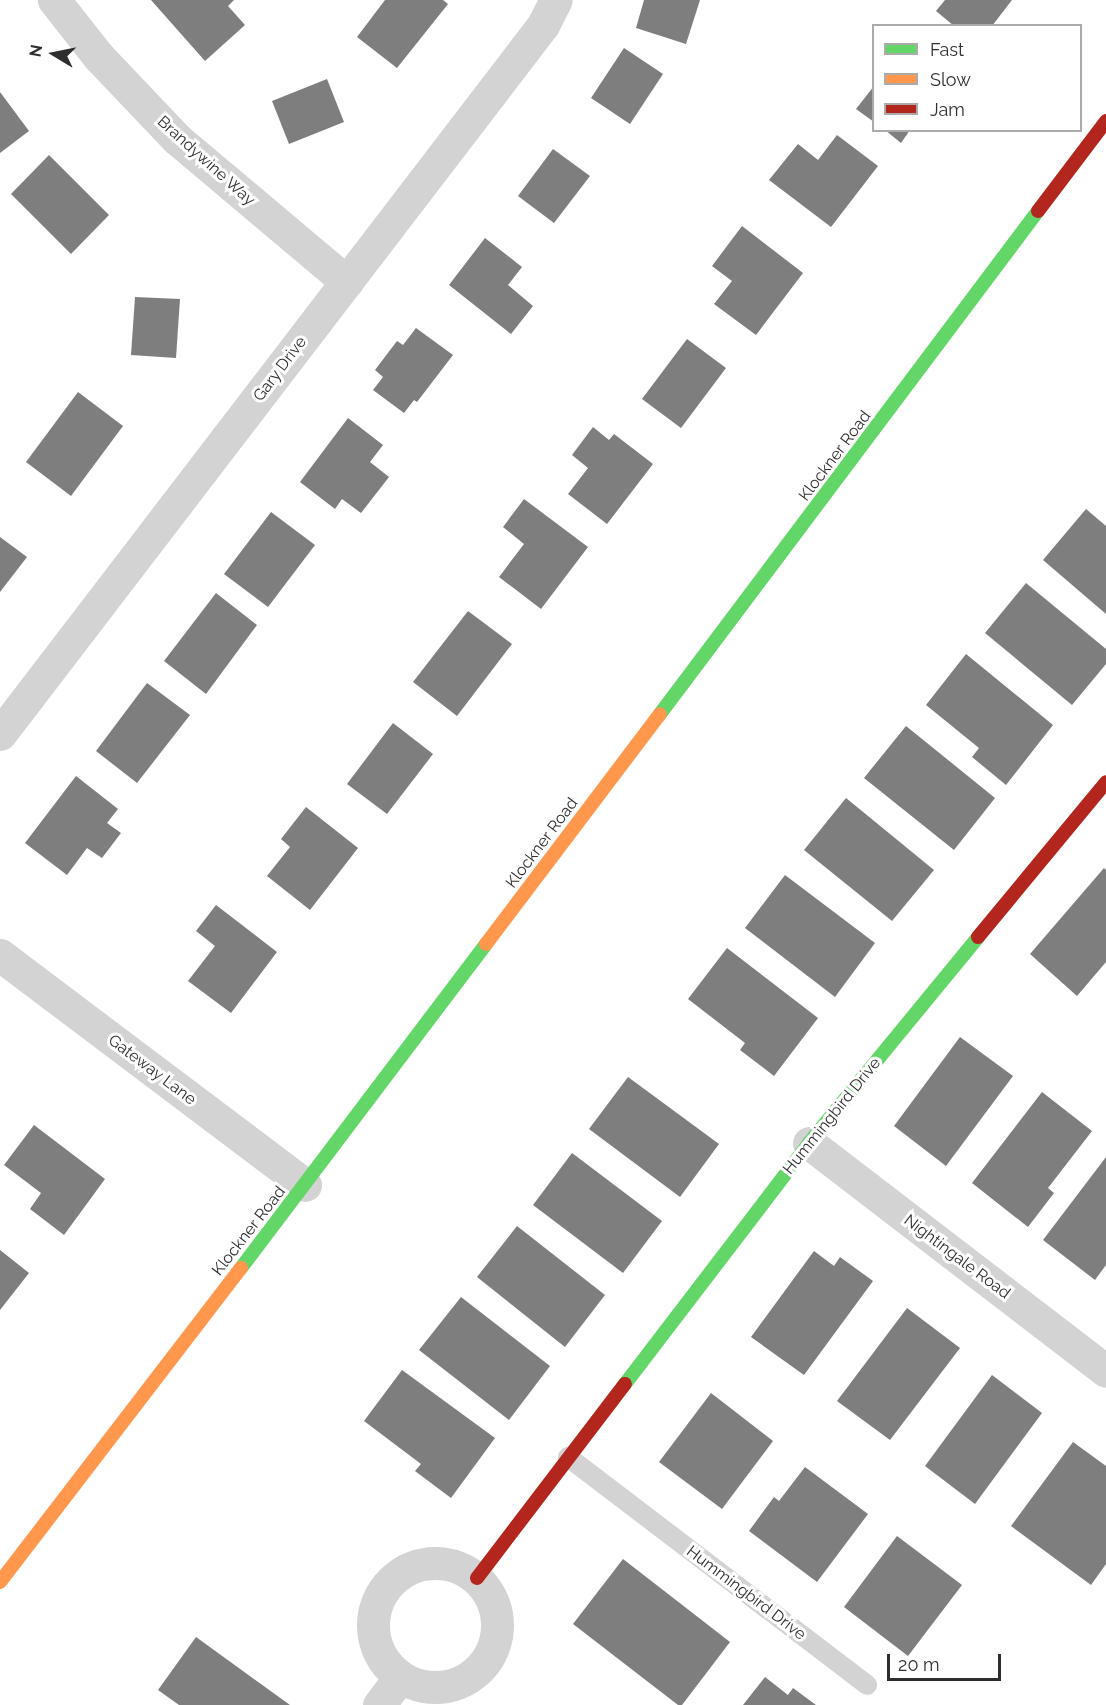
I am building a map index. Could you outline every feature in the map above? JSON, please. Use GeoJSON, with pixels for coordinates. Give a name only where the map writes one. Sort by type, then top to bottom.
{"type":"FeatureCollection","features":[{"type":"Feature","properties":{"kind":"main road","name":"Klockner Road"},"geometry":{"type":"LineString","coordinates":[[0,1582],[305,1185],[1106,122]]}},
{"type":"Feature","properties":{"kind":"main road","name":"Hummingbird Drive"},"geometry":{"type":"LineString","coordinates":[[477,1578],[808,1143],[1105,784]]}},
{"type":"Feature","properties":{"kind":"street","name":"Brandywine Way"},"geometry":{"type":"LineString","coordinates":[[54,0],[98,56],[177,139],[347,282]]}},
{"type":"Feature","properties":{"kind":"street","name":"Gary Drive"},"geometry":{"type":"LineString","coordinates":[[0,734],[543,25],[556,0]]}},
{"type":"Feature","properties":{"kind":"street","name":"Gateway Lane"},"geometry":{"type":"LineString","coordinates":[[0,955],[305,1185]]}},
{"type":"Feature","properties":{"kind":"street","name":"Nightingale Road"},"geometry":{"type":"LineString","coordinates":[[808,1143],[1106,1371]]}},
{"type":"Feature","properties":{"kind":"street"},"geometry":{"type":"LineString","coordinates":[[439,1562],[460,1567],[477,1578],[490,1594],[497,1614],[496,1635],[490,1654],[477,1671],[460,1683],[440,1688],[420,1686],[400,1677],[386,1664],[375,1646],[372,1625],[375,1605],[385,1586],[400,1572],[419,1564],[439,1562]]}},
{"type":"Feature","properties":{"kind":"street"},"geometry":{"type":"LineString","coordinates":[[379,1705],[400,1677]]}},
{"type":"Feature","properties":{"kind":"lane","name":"Hummingbird Drive"},"geometry":{"type":"LineString","coordinates":[[568,1457],[867,1685]]}},
{"type":"Feature","properties":{"kind":"building"},"geometry":{"type":"Polygon","coordinates":[[[151,0],[234,0],[228,6],[245,25],[205,61],[151,0]]]}},
{"type":"Feature","properties":{"kind":"building"},"geometry":{"type":"Polygon","coordinates":[[[385,0],[443,0],[448,4],[397,68],[357,37],[385,0]]]}},
{"type":"Feature","properties":{"kind":"building"},"geometry":{"type":"Polygon","coordinates":[[[644,0],[700,0],[686,44],[636,28],[644,0]]]}},
{"type":"Feature","properties":{"kind":"building"},"geometry":{"type":"Polygon","coordinates":[[[945,0],[1012,0],[994,24],[952,24],[936,11],[945,0]]]}},
{"type":"Feature","properties":{"kind":"building"},"geometry":{"type":"Polygon","coordinates":[[[624,48],[663,74],[630,124],[591,98],[624,48]]]}},
{"type":"Feature","properties":{"kind":"building"},"geometry":{"type":"Polygon","coordinates":[[[327,79],[344,122],[289,144],[272,101],[327,79]]]}},
{"type":"Feature","properties":{"kind":"building"},"geometry":{"type":"Polygon","coordinates":[[[872,89],[872,121],[856,109],[872,89]]]}},
{"type":"Feature","properties":{"kind":"building"},"geometry":{"type":"Polygon","coordinates":[[[0,92],[29,131],[0,153],[0,92]]]}},
{"type":"Feature","properties":{"kind":"building"},"geometry":{"type":"Polygon","coordinates":[[[887,132],[909,132],[901,143],[887,132]]]}},
{"type":"Feature","properties":{"kind":"building"},"geometry":{"type":"Polygon","coordinates":[[[837,135],[878,166],[831,227],[769,180],[798,144],[818,160],[837,135]]]}},
{"type":"Feature","properties":{"kind":"building"},"geometry":{"type":"Polygon","coordinates":[[[553,149],[590,176],[554,223],[518,196],[553,149]]]}},
{"type":"Feature","properties":{"kind":"building"},"geometry":{"type":"Polygon","coordinates":[[[49,155],[109,215],[71,254],[11,194],[49,155]]]}},
{"type":"Feature","properties":{"kind":"building"},"geometry":{"type":"Polygon","coordinates":[[[742,226],[803,273],[756,335],[714,304],[732,281],[712,266],[742,226]]]}},
{"type":"Feature","properties":{"kind":"building"},"geometry":{"type":"Polygon","coordinates":[[[485,238],[522,267],[508,285],[533,306],[511,334],[449,285],[485,238]]]}},
{"type":"Feature","properties":{"kind":"building"},"geometry":{"type":"Polygon","coordinates":[[[135,297],[180,299],[176,358],[131,355],[135,297]]]}},
{"type":"Feature","properties":{"kind":"building"},"geometry":{"type":"Polygon","coordinates":[[[416,328],[453,355],[417,402],[414,400],[404,413],[373,390],[383,377],[375,370],[397,341],[403,345],[416,328]]]}},
{"type":"Feature","properties":{"kind":"building"},"geometry":{"type":"Polygon","coordinates":[[[687,339],[726,368],[681,428],[642,399],[687,339]]]}},
{"type":"Feature","properties":{"kind":"building"},"geometry":{"type":"Polygon","coordinates":[[[78,392],[123,426],[71,496],[26,462],[78,392]]]}},
{"type":"Feature","properties":{"kind":"building"},"geometry":{"type":"Polygon","coordinates":[[[348,418],[383,445],[370,462],[389,477],[361,513],[342,499],[335,509],[300,482],[348,418]]]}},
{"type":"Feature","properties":{"kind":"building"},"geometry":{"type":"Polygon","coordinates":[[[593,427],[609,440],[614,434],[653,464],[607,524],[568,494],[588,468],[572,455],[593,427]]]}},
{"type":"Feature","properties":{"kind":"building"},"geometry":{"type":"Polygon","coordinates":[[[524,499],[588,547],[541,609],[499,577],[524,544],[503,527],[524,499]]]}},
{"type":"Feature","properties":{"kind":"building"},"geometry":{"type":"Polygon","coordinates":[[[1086,509],[1106,526],[1106,614],[1043,560],[1086,509]]]}},
{"type":"Feature","properties":{"kind":"building"},"geometry":{"type":"Polygon","coordinates":[[[271,512],[315,545],[268,607],[224,574],[271,512]]]}},
{"type":"Feature","properties":{"kind":"building"},"geometry":{"type":"Polygon","coordinates":[[[0,537],[27,557],[0,592],[0,537]]]}},
{"type":"Feature","properties":{"kind":"building"},"geometry":{"type":"Polygon","coordinates":[[[1026,583],[1106,649],[1106,664],[1072,705],[985,633],[1026,583]]]}},
{"type":"Feature","properties":{"kind":"building"},"geometry":{"type":"Polygon","coordinates":[[[216,593],[257,625],[206,694],[164,661],[216,593]]]}},
{"type":"Feature","properties":{"kind":"building"},"geometry":{"type":"Polygon","coordinates":[[[468,611],[512,644],[457,716],[413,682],[468,611]]]}},
{"type":"Feature","properties":{"kind":"building"},"geometry":{"type":"Polygon","coordinates":[[[966,654],[1053,725],[1006,785],[972,757],[979,748],[926,705],[966,654]]]}},
{"type":"Feature","properties":{"kind":"building"},"geometry":{"type":"Polygon","coordinates":[[[147,683],[190,715],[137,783],[96,751],[147,683]]]}},
{"type":"Feature","properties":{"kind":"building"},"geometry":{"type":"Polygon","coordinates":[[[393,723],[433,754],[387,814],[347,784],[393,723]]]}},
{"type":"Feature","properties":{"kind":"building"},"geometry":{"type":"Polygon","coordinates":[[[906,726],[995,798],[954,850],[864,778],[906,726]]]}},
{"type":"Feature","properties":{"kind":"building"},"geometry":{"type":"Polygon","coordinates":[[[76,776],[118,809],[107,823],[121,833],[102,858],[87,848],[67,875],[25,843],[76,776]]]}},
{"type":"Feature","properties":{"kind":"building"},"geometry":{"type":"Polygon","coordinates":[[[846,798],[934,870],[892,921],[804,850],[846,798]]]}},
{"type":"Feature","properties":{"kind":"building"},"geometry":{"type":"Polygon","coordinates":[[[306,807],[358,848],[310,910],[267,876],[290,847],[281,839],[306,807]]]}},
{"type":"Feature","properties":{"kind":"building"},"geometry":{"type":"Polygon","coordinates":[[[1104,868],[1106,870],[1106,962],[1077,996],[1030,954],[1104,868]]]}},
{"type":"Feature","properties":{"kind":"building"},"geometry":{"type":"Polygon","coordinates":[[[785,875],[875,943],[835,997],[745,928],[785,875]]]}},
{"type":"Feature","properties":{"kind":"building"},"geometry":{"type":"Polygon","coordinates":[[[216,905],[277,952],[231,1013],[188,981],[215,946],[196,931],[216,905]]]}},
{"type":"Feature","properties":{"kind":"building"},"geometry":{"type":"Polygon","coordinates":[[[727,948],[818,1018],[774,1076],[740,1050],[745,1043],[688,999],[727,948]]]}},
{"type":"Feature","properties":{"kind":"building"},"geometry":{"type":"Polygon","coordinates":[[[960,1037],[1013,1076],[946,1166],[894,1126],[960,1037]]]}},
{"type":"Feature","properties":{"kind":"building"},"geometry":{"type":"Polygon","coordinates":[[[628,1077],[719,1144],[680,1197],[589,1129],[628,1077]]]}},
{"type":"Feature","properties":{"kind":"building"},"geometry":{"type":"Polygon","coordinates":[[[1042,1092],[1092,1131],[1048,1188],[1054,1193],[1028,1227],[972,1183],[1042,1092]]]}},
{"type":"Feature","properties":{"kind":"building"},"geometry":{"type":"Polygon","coordinates":[[[34,1125],[105,1179],[64,1235],[30,1209],[41,1193],[4,1165],[34,1125]]]}},
{"type":"Feature","properties":{"kind":"building"},"geometry":{"type":"Polygon","coordinates":[[[572,1153],[662,1221],[623,1273],[533,1205],[572,1153]]]}},
{"type":"Feature","properties":{"kind":"building"},"geometry":{"type":"Polygon","coordinates":[[[1106,1157],[1106,1265],[1095,1280],[1043,1240],[1106,1157]]]}},
{"type":"Feature","properties":{"kind":"building"},"geometry":{"type":"Polygon","coordinates":[[[517,1226],[605,1295],[565,1347],[477,1277],[517,1226]]]}},
{"type":"Feature","properties":{"kind":"building"},"geometry":{"type":"Polygon","coordinates":[[[0,1250],[29,1273],[0,1310],[0,1250]]]}},
{"type":"Feature","properties":{"kind":"building"},"geometry":{"type":"Polygon","coordinates":[[[814,1251],[834,1266],[840,1257],[873,1281],[804,1375],[751,1337],[814,1251]]]}},
{"type":"Feature","properties":{"kind":"building"},"geometry":{"type":"Polygon","coordinates":[[[461,1297],[550,1366],[509,1420],[419,1350],[461,1297]]]}},
{"type":"Feature","properties":{"kind":"building"},"geometry":{"type":"Polygon","coordinates":[[[907,1308],[960,1348],[890,1440],[837,1401],[907,1308]]]}},
{"type":"Feature","properties":{"kind":"building"},"geometry":{"type":"Polygon","coordinates":[[[402,1370],[495,1438],[451,1498],[415,1471],[421,1464],[364,1421],[402,1370]]]}},
{"type":"Feature","properties":{"kind":"building"},"geometry":{"type":"Polygon","coordinates":[[[992,1375],[1042,1413],[975,1504],[925,1466],[992,1375]]]}},
{"type":"Feature","properties":{"kind":"building"},"geometry":{"type":"Polygon","coordinates":[[[711,1393],[773,1441],[722,1509],[659,1462],[711,1393]]]}},
{"type":"Feature","properties":{"kind":"building"},"geometry":{"type":"Polygon","coordinates":[[[1073,1442],[1106,1466],[1106,1564],[1091,1585],[1011,1526],[1073,1442]]]}},
{"type":"Feature","properties":{"kind":"building"},"geometry":{"type":"Polygon","coordinates":[[[805,1467],[868,1514],[817,1582],[749,1531],[774,1497],[779,1501],[805,1467]]]}},
{"type":"Feature","properties":{"kind":"building"},"geometry":{"type":"Polygon","coordinates":[[[897,1536],[962,1585],[908,1656],[844,1607],[897,1536]]]}},
{"type":"Feature","properties":{"kind":"building"},"geometry":{"type":"Polygon","coordinates":[[[623,1559],[730,1642],[682,1705],[678,1705],[573,1624],[623,1559]]]}},
{"type":"Feature","properties":{"kind":"building"},"geometry":{"type":"Polygon","coordinates":[[[196,1637],[290,1705],[179,1705],[158,1690],[196,1637]]]}},
{"type":"Feature","properties":{"kind":"building"},"geometry":{"type":"Polygon","coordinates":[[[765,1677],[788,1695],[793,1688],[816,1705],[743,1705],[765,1677]]]}},
{"type":"Feature","properties":{"kind":"traffic: fast"},"geometry":{"type":"LineString","coordinates":[[660,714],[1038,211]]}},
{"type":"Feature","properties":{"kind":"traffic: fast"},"geometry":{"type":"LineString","coordinates":[[625,1384],[809,1143],[978,937]]}},
{"type":"Feature","properties":{"kind":"traffic: fast"},"geometry":{"type":"LineString","coordinates":[[241,1268],[486,944]]}},
{"type":"Feature","properties":{"kind":"traffic: slow"},"geometry":{"type":"LineString","coordinates":[[486,944],[660,714]]}},
{"type":"Feature","properties":{"kind":"traffic: slow"},"geometry":{"type":"LineString","coordinates":[[0,1582],[241,1268]]}},
{"type":"Feature","properties":{"kind":"traffic: jam"},"geometry":{"type":"LineString","coordinates":[[1038,211],[1106,121]]}},
{"type":"Feature","properties":{"kind":"traffic: jam"},"geometry":{"type":"LineString","coordinates":[[978,937],[1106,782]]}},
{"type":"Feature","properties":{"kind":"traffic: jam"},"geometry":{"type":"LineString","coordinates":[[477,1578],[625,1384]]}}]}
